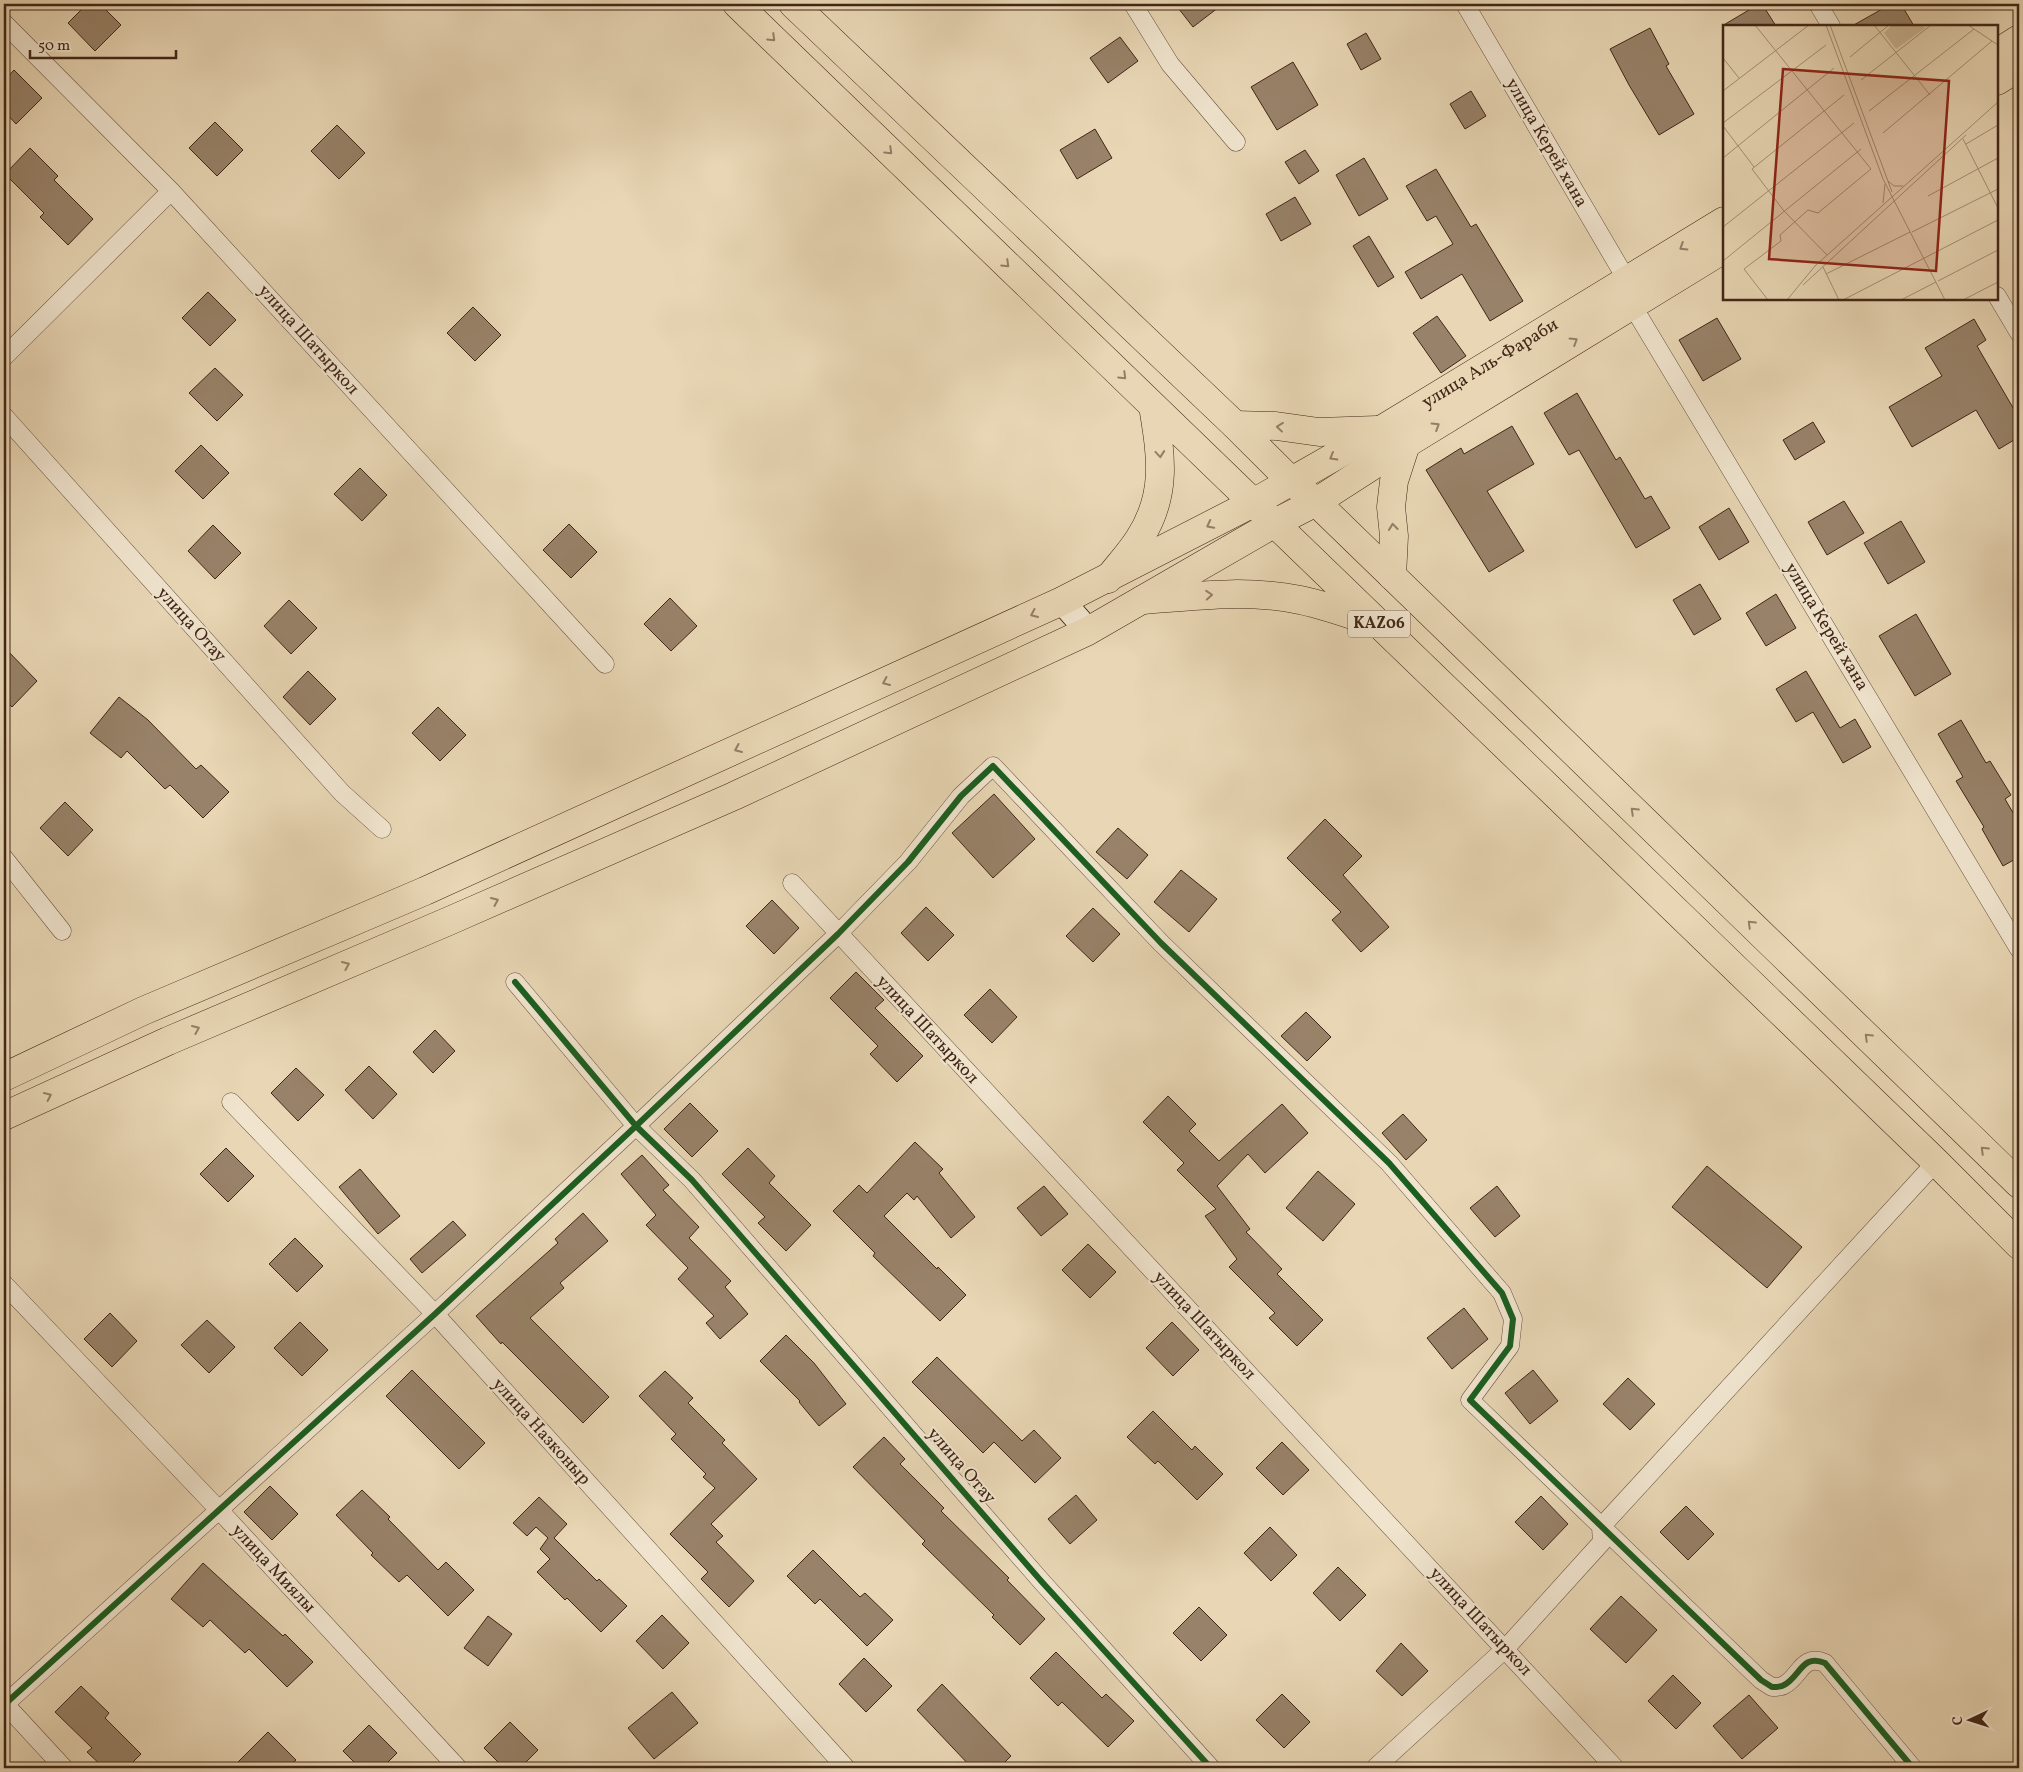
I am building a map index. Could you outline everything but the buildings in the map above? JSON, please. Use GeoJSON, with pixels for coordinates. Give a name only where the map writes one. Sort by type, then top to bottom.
{"type":"FeatureCollection","features":[{"type":"Feature","properties":{"kind":"main road","name":"KАZ06"},"geometry":{"type":"LineString","coordinates":[[737,4],[1936,1162],[2019,1245]]}},
{"type":"Feature","properties":{"kind":"main road","name":"KАZ06"},"geometry":{"type":"LineString","coordinates":[[793,4],[1235,425],[1291,481],[1316,502],[2019,1184]]}},
{"type":"Feature","properties":{"kind":"main road"},"geometry":{"type":"LineString","coordinates":[[1998,52],[2019,39]]}},
{"type":"Feature","properties":{"kind":"main road"},"geometry":{"type":"LineString","coordinates":[[1998,80],[2019,67]]}},
{"type":"Feature","properties":{"kind":"main road","name":"улица Аль-Фараби"},"geometry":{"type":"LineString","coordinates":[[4,1116],[168,1041],[725,800],[1088,631],[1274,523],[1316,502],[1630,294],[1723,223]]}},
{"type":"Feature","properties":{"kind":"main road","name":"улица Аль-Фараби"},"geometry":{"type":"LineString","coordinates":[[4,1077],[143,1011],[425,891],[1062,602],[1253,503],[1381,430],[1630,294],[1723,249]]}},
{"type":"Feature","properties":{"kind":"main road"},"geometry":{"type":"LineString","coordinates":[[1108,578],[1138,540],[1150,521],[1156,505],[1161,468],[1153,406]]}},
{"type":"Feature","properties":{"kind":"main road"},"geometry":{"type":"LineString","coordinates":[[1235,425],[1276,426],[1319,432],[1381,430]]}},
{"type":"Feature","properties":{"kind":"main road"},"geometry":{"type":"LineString","coordinates":[[1392,576],[1394,536],[1391,507],[1394,481],[1406,444]]}},
{"type":"Feature","properties":{"kind":"main road"},"geometry":{"type":"LineString","coordinates":[[1142,600],[1220,594],[1256,594],[1307,601],[1379,624]]}},
{"type":"Feature","properties":{"kind":"main road"},"geometry":{"type":"LineString","coordinates":[[1062,602],[1088,631]]}},
{"type":"Feature","properties":{"kind":"street"},"geometry":{"type":"LineString","coordinates":[[1134,4],[1170,64],[1236,142]]}},
{"type":"Feature","properties":{"kind":"street","name":"улица Керей хана"},"geometry":{"type":"LineString","coordinates":[[1465,4],[1630,294],[2019,949]]}},
{"type":"Feature","properties":{"kind":"street"},"geometry":{"type":"LineString","coordinates":[[1818,4],[1831,25]]}},
{"type":"Feature","properties":{"kind":"street","name":"улица Шатыркол"},"geometry":{"type":"LineString","coordinates":[[4,23],[171,191],[605,664]]}},
{"type":"Feature","properties":{"kind":"street"},"geometry":{"type":"LineString","coordinates":[[4,357],[171,191]]}},
{"type":"Feature","properties":{"kind":"street"},"geometry":{"type":"LineString","coordinates":[[1998,298],[2019,334]]}},
{"type":"Feature","properties":{"kind":"street","name":"улица Отау"},"geometry":{"type":"LineString","coordinates":[[4,416],[342,794],[382,829]]}},
{"type":"Feature","properties":{"kind":"street"},"geometry":{"type":"LineString","coordinates":[[64,1768],[4,1704],[220,1511],[636,1126],[838,934],[908,862],[961,796],[993,766],[1161,943],[1389,1163],[1502,1293],[1513,1319],[1510,1346],[1470,1400],[1761,1680],[1772,1687],[1784,1685],[1810,1661],[1818,1660],[1825,1663],[1913,1768]]}},
{"type":"Feature","properties":{"kind":"street"},"geometry":{"type":"LineString","coordinates":[[4,858],[62,931]]}},
{"type":"Feature","properties":{"kind":"street","name":"улица Шатыркол"},"geometry":{"type":"LineString","coordinates":[[792,883],[1615,1768]]}},
{"type":"Feature","properties":{"kind":"street","name":"улица Отау"},"geometry":{"type":"LineString","coordinates":[[515,982],[636,1126],[692,1180],[1049,1589],[1211,1768]]}},
{"type":"Feature","properties":{"kind":"street","name":"улица Назконыр"},"geometry":{"type":"LineString","coordinates":[[231,1102],[435,1314],[846,1768]]}},
{"type":"Feature","properties":{"kind":"street"},"geometry":{"type":"LineString","coordinates":[[1375,1768],[1505,1648],[1602,1542],[1601,1527],[1936,1162]]}},
{"type":"Feature","properties":{"kind":"street","name":"улица Миялы"},"geometry":{"type":"LineString","coordinates":[[4,1284],[220,1511],[458,1768]]}},
{"type":"Feature","properties":{"kind":"cycle path"},"geometry":{"type":"LineString","coordinates":[[4,1705],[435,1314],[636,1126],[838,934],[908,862],[961,796],[993,766],[1161,943],[1389,1163],[1502,1293],[1513,1319],[1510,1346],[1470,1400],[1761,1680],[1772,1687],[1781,1686],[1789,1681],[1806,1663],[1811,1661],[1825,1663],[1913,1768]]}},
{"type":"Feature","properties":{"kind":"cycle path"},"geometry":{"type":"LineString","coordinates":[[515,982],[636,1126],[692,1180],[1042,1582],[1211,1768]]}}]}
